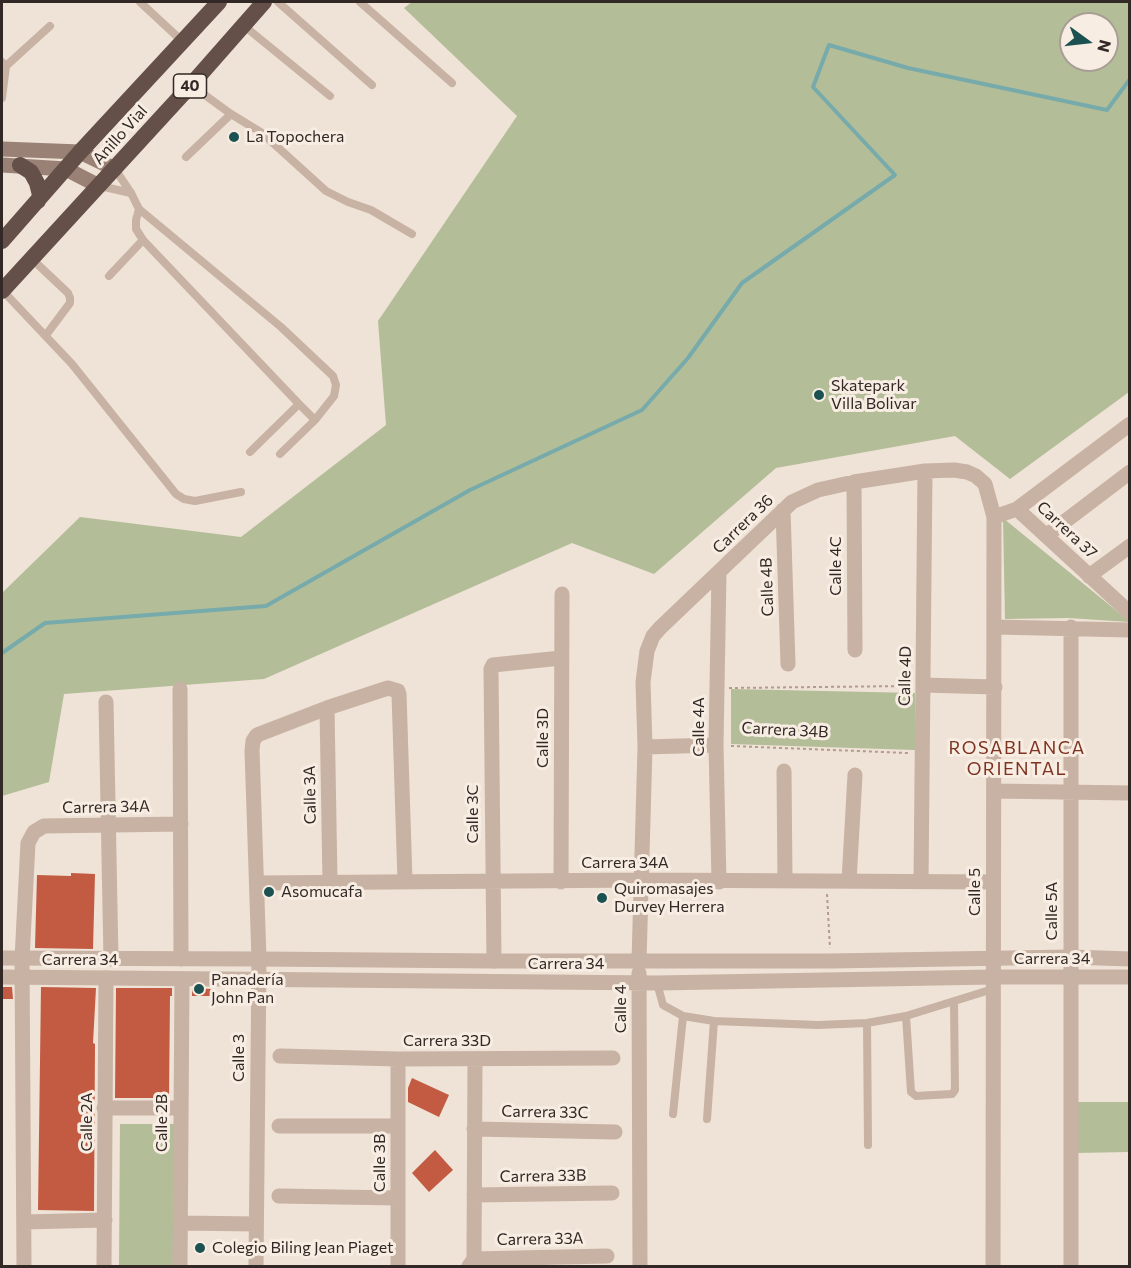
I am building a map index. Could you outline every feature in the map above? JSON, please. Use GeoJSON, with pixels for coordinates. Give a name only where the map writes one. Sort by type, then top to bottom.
{"type":"FeatureCollection","features":[{"type":"Feature","properties":{"kind":"highway","name":"Anillo Vial"},"geometry":{"type":"LineString","coordinates":[[2,241],[80,152],[219,2]]}},
{"type":"Feature","properties":{"kind":"highway","name":"Anillo Vial"},"geometry":{"type":"LineString","coordinates":[[2,291],[264,2]]}},
{"type":"Feature","properties":{"kind":"highway"},"geometry":{"type":"LineString","coordinates":[[20,165],[31,172],[38,183],[40,195],[38,201]]}},
{"type":"Feature","properties":{"kind":"main road"},"geometry":{"type":"LineString","coordinates":[[2,149],[80,152],[114,169]]}},
{"type":"Feature","properties":{"kind":"main road"},"geometry":{"type":"LineString","coordinates":[[2,165],[66,169],[99,186]]}},
{"type":"Feature","properties":{"kind":"street"},"geometry":{"type":"LineString","coordinates":[[1017,509],[1130,424]]}},
{"type":"Feature","properties":{"kind":"street"},"geometry":{"type":"LineString","coordinates":[[926,471],[954,470],[976,476],[985,484],[994,518]]}},
{"type":"Feature","properties":{"kind":"street","name":"Carrera 36"},"geometry":{"type":"LineString","coordinates":[[649,645],[660,628],[792,502],[807,494],[854,482],[926,471]]}},
{"type":"Feature","properties":{"kind":"street","name":"Calle 4D"},"geometry":{"type":"LineString","coordinates":[[921,882],[926,471]]}},
{"type":"Feature","properties":{"kind":"street"},"geometry":{"type":"LineString","coordinates":[[1047,535],[1130,472]]}},
{"type":"Feature","properties":{"kind":"street","name":"Calle 4C"},"geometry":{"type":"LineString","coordinates":[[854,482],[855,650]]}},
{"type":"Feature","properties":{"kind":"street","name":"Carrera 37"},"geometry":{"type":"LineString","coordinates":[[994,518],[1017,509],[1130,613]]}},
{"type":"Feature","properties":{"kind":"street","name":"Calle 4B"},"geometry":{"type":"LineString","coordinates":[[783,510],[788,664]]}},
{"type":"Feature","properties":{"kind":"street","name":"Calle 5"},"geometry":{"type":"LineString","coordinates":[[993,1266],[994,518]]}},
{"type":"Feature","properties":{"kind":"street"},"geometry":{"type":"LineString","coordinates":[[1089,576],[1130,546]]}},
{"type":"Feature","properties":{"kind":"street","name":"Calle 4A"},"geometry":{"type":"LineString","coordinates":[[719,572],[716,745],[719,882]]}},
{"type":"Feature","properties":{"kind":"street","name":"Calle 3D"},"geometry":{"type":"LineString","coordinates":[[561,882],[562,594]]}},
{"type":"Feature","properties":{"kind":"street"},"geometry":{"type":"LineString","coordinates":[[995,627],[1130,630]]}},
{"type":"Feature","properties":{"kind":"street","name":"Calle 5A"},"geometry":{"type":"LineString","coordinates":[[1071,627],[1071,1266]]}},
{"type":"Feature","properties":{"kind":"street","name":"Calle 4"},"geometry":{"type":"LineString","coordinates":[[640,1266],[639,962],[645,747],[643,670],[649,645]]}},
{"type":"Feature","properties":{"kind":"street","name":"Calle 3C"},"geometry":{"type":"LineString","coordinates":[[494,962],[492,666],[561,658]]}},
{"type":"Feature","properties":{"kind":"street"},"geometry":{"type":"LineString","coordinates":[[923,685],[995,687]]}},
{"type":"Feature","properties":{"kind":"street"},"geometry":{"type":"LineString","coordinates":[[327,708],[388,688],[394,689],[399,694],[405,881]]}},
{"type":"Feature","properties":{"kind":"street"},"geometry":{"type":"LineString","coordinates":[[180,690],[181,959]]}},
{"type":"Feature","properties":{"kind":"street"},"geometry":{"type":"LineString","coordinates":[[106,702],[111,959]]}},
{"type":"Feature","properties":{"kind":"street","name":"Calle 3"},"geometry":{"type":"LineString","coordinates":[[256,1266],[259,958],[253,741],[257,735],[327,708]]}},
{"type":"Feature","properties":{"kind":"street","name":"Calle 3A"},"geometry":{"type":"LineString","coordinates":[[327,708],[330,882]]}},
{"type":"Feature","properties":{"kind":"street"},"geometry":{"type":"LineString","coordinates":[[645,747],[716,745]]}},
{"type":"Feature","properties":{"kind":"street"},"geometry":{"type":"LineString","coordinates":[[784,771],[785,881]]}},
{"type":"Feature","properties":{"kind":"street"},"geometry":{"type":"LineString","coordinates":[[849,881],[855,775]]}},
{"type":"Feature","properties":{"kind":"street"},"geometry":{"type":"LineString","coordinates":[[994,792],[1130,793]]}},
{"type":"Feature","properties":{"kind":"street","name":"Carrera 34A"},"geometry":{"type":"LineString","coordinates":[[22,959],[28,843],[34,832],[45,826],[181,824]]}},
{"type":"Feature","properties":{"kind":"street","name":"Carrera 34A"},"geometry":{"type":"LineString","coordinates":[[258,883],[642,880],[993,882]]}},
{"type":"Feature","properties":{"kind":"street","name":"Carrera 34"},"geometry":{"type":"LineString","coordinates":[[2,958],[259,958],[494,962],[1070,957],[1130,959]]}},
{"type":"Feature","properties":{"kind":"street"},"geometry":{"type":"LineString","coordinates":[[22,959],[24,1266]]}},
{"type":"Feature","properties":{"kind":"street","name":"Carrera 34"},"geometry":{"type":"LineString","coordinates":[[2,977],[639,983],[993,983],[1070,977],[1130,977]]}},
{"type":"Feature","properties":{"kind":"street","name":"Calle 2A"},"geometry":{"type":"LineString","coordinates":[[104,1266],[105,978]]}},
{"type":"Feature","properties":{"kind":"street","name":"Calle 2B"},"geometry":{"type":"LineString","coordinates":[[180,1266],[182,979]]}},
{"type":"Feature","properties":{"kind":"street","name":"Carrera 33D"},"geometry":{"type":"LineString","coordinates":[[280,1056],[398,1059],[613,1058]]}},
{"type":"Feature","properties":{"kind":"street","name":"Calle 3B"},"geometry":{"type":"LineString","coordinates":[[398,1059],[398,1266]]}},
{"type":"Feature","properties":{"kind":"street"},"geometry":{"type":"LineString","coordinates":[[471,1263],[475,1059]]}},
{"type":"Feature","properties":{"kind":"street"},"geometry":{"type":"LineString","coordinates":[[104,1108],[180,1107]]}},
{"type":"Feature","properties":{"kind":"street"},"geometry":{"type":"LineString","coordinates":[[279,1126],[398,1126]]}},
{"type":"Feature","properties":{"kind":"street","name":"Carrera 33C"},"geometry":{"type":"LineString","coordinates":[[474,1129],[615,1132]]}},
{"type":"Feature","properties":{"kind":"street","name":"Carrera 33B"},"geometry":{"type":"LineString","coordinates":[[474,1195],[612,1193]]}},
{"type":"Feature","properties":{"kind":"street"},"geometry":{"type":"LineString","coordinates":[[279,1196],[398,1197]]}},
{"type":"Feature","properties":{"kind":"street"},"geometry":{"type":"LineString","coordinates":[[24,1222],[105,1220]]}},
{"type":"Feature","properties":{"kind":"street"},"geometry":{"type":"LineString","coordinates":[[180,1223],[256,1224]]}},
{"type":"Feature","properties":{"kind":"street","name":"Carrera 33A"},"geometry":{"type":"LineString","coordinates":[[471,1263],[607,1256]]}},
{"type":"Feature","properties":{"kind":"lane"},"geometry":{"type":"LineString","coordinates":[[140,2],[182,41]]}},
{"type":"Feature","properties":{"kind":"lane"},"geometry":{"type":"LineString","coordinates":[[278,2],[372,85]]}},
{"type":"Feature","properties":{"kind":"lane"},"geometry":{"type":"LineString","coordinates":[[360,2],[452,83]]}},
{"type":"Feature","properties":{"kind":"lane"},"geometry":{"type":"LineString","coordinates":[[243,25],[330,96]]}},
{"type":"Feature","properties":{"kind":"lane"},"geometry":{"type":"LineString","coordinates":[[2,98],[4,64],[50,26]]}},
{"type":"Feature","properties":{"kind":"lane"},"geometry":{"type":"LineString","coordinates":[[191,84],[231,114],[262,133],[326,191],[371,210],[412,234]]}},
{"type":"Feature","properties":{"kind":"lane"},"geometry":{"type":"LineString","coordinates":[[186,157],[231,114]]}},
{"type":"Feature","properties":{"kind":"lane"},"geometry":{"type":"LineString","coordinates":[[114,169],[139,209],[281,327],[333,376],[336,385],[334,396],[315,420],[280,454]]}},
{"type":"Feature","properties":{"kind":"lane"},"geometry":{"type":"LineString","coordinates":[[99,186],[131,193]]}},
{"type":"Feature","properties":{"kind":"lane"},"geometry":{"type":"LineString","coordinates":[[139,209],[136,229],[142,240],[315,420]]}},
{"type":"Feature","properties":{"kind":"lane"},"geometry":{"type":"LineString","coordinates":[[110,276],[142,240]]}},
{"type":"Feature","properties":{"kind":"lane"},"geometry":{"type":"LineString","coordinates":[[31,258],[68,293],[70,298],[70,303],[46,335]]}},
{"type":"Feature","properties":{"kind":"lane"},"geometry":{"type":"LineString","coordinates":[[2,291],[46,335],[97,394],[176,494],[184,499],[203,500],[241,492]]}},
{"type":"Feature","properties":{"kind":"lane"},"geometry":{"type":"LineString","coordinates":[[250,452],[299,404]]}},
{"type":"Feature","properties":{"kind":"lane"},"geometry":{"type":"LineString","coordinates":[[657,983],[663,1005],[683,1016],[714,1021],[818,1025],[867,1023],[906,1016],[954,1002],[993,983]]}},
{"type":"Feature","properties":{"kind":"lane"},"geometry":{"type":"LineString","coordinates":[[906,1016],[911,1092],[916,1096],[952,1094],[955,1090],[954,1002]]}},
{"type":"Feature","properties":{"kind":"lane"},"geometry":{"type":"LineString","coordinates":[[673,1114],[683,1016]]}},
{"type":"Feature","properties":{"kind":"lane"},"geometry":{"type":"LineString","coordinates":[[707,1119],[714,1021]]}},
{"type":"Feature","properties":{"kind":"lane"},"geometry":{"type":"LineString","coordinates":[[867,1023],[868,1145]]}},
{"type":"Feature","properties":{"kind":"path"},"geometry":{"type":"LineString","coordinates":[[717,688],[923,685]]}},
{"type":"Feature","properties":{"kind":"path","name":"Carrera 34B"},"geometry":{"type":"LineString","coordinates":[[716,745],[923,754]]}},
{"type":"Feature","properties":{"kind":"path"},"geometry":{"type":"LineString","coordinates":[[827,882],[830,960]]}},
{"type":"Feature","properties":{"kind":"green space"},"geometry":{"type":"Polygon","coordinates":[[[412,2],[1129,2],[1129,392],[1010,479],[955,436],[776,468],[654,574],[572,543],[264,679],[64,694],[49,782],[2,796],[2,593],[80,517],[241,537],[386,425],[378,321],[517,116],[404,8],[412,2]]]}},
{"type":"Feature","properties":{"kind":"green space"},"geometry":{"type":"Polygon","coordinates":[[[1003,518],[1129,622],[1068,618],[1005,619],[1003,518]]]}},
{"type":"Feature","properties":{"kind":"green space"},"geometry":{"type":"Polygon","coordinates":[[[731,689],[915,693],[915,750],[731,744],[731,689]]]}},
{"type":"Feature","properties":{"kind":"green space"},"geometry":{"type":"Polygon","coordinates":[[[1074,1102],[1129,1102],[1129,1152],[1075,1153],[1074,1102]]]}},
{"type":"Feature","properties":{"kind":"green space"},"geometry":{"type":"Polygon","coordinates":[[[120,1124],[176,1124],[176,1266],[119,1266],[120,1124]]]}},
{"type":"Feature","properties":{"kind":"building"},"geometry":{"type":"Polygon","coordinates":[[[71,873],[95,874],[93,949],[35,948],[37,875],[71,876],[71,873]]]}},
{"type":"Feature","properties":{"kind":"building"},"geometry":{"type":"Polygon","coordinates":[[[2,987],[12,987],[13,999],[2,999],[2,987]]]}},
{"type":"Feature","properties":{"kind":"building"},"geometry":{"type":"Polygon","coordinates":[[[41,987],[96,988],[93,1043],[95,1044],[94,1211],[38,1210],[41,987]]]}},
{"type":"Feature","properties":{"kind":"building"},"geometry":{"type":"Polygon","coordinates":[[[116,988],[172,988],[169,1098],[115,1098],[116,988]]]}},
{"type":"Feature","properties":{"kind":"building"},"geometry":{"type":"Polygon","coordinates":[[[192,988],[211,989],[211,996],[192,996],[192,988]]]}},
{"type":"Feature","properties":{"kind":"building"},"geometry":{"type":"Polygon","coordinates":[[[412,1078],[449,1095],[439,1117],[408,1102],[408,1088],[412,1078]]]}},
{"type":"Feature","properties":{"kind":"building"},"geometry":{"type":"Polygon","coordinates":[[[435,1150],[453,1170],[429,1192],[412,1173],[435,1150]]]}},
{"type":"Feature","properties":{"kind":"waterway"},"geometry":{"type":"LineString","coordinates":[[2,653],[45,623],[266,606],[470,490],[642,410],[688,358],[742,283],[895,175],[813,87],[829,45],[908,68],[1107,110],[1130,79]]}},
{"type":"Feature","properties":{"kind":"place","name":"La Topochera"},"geometry":{"type":"Point","coordinates":[234,137]}},
{"type":"Feature","properties":{"kind":"place","name":"Skatepark Villa Bolivar"},"geometry":{"type":"Point","coordinates":[819,395]}},
{"type":"Feature","properties":{"kind":"place","name":"Asomucafa"},"geometry":{"type":"Point","coordinates":[269,892]}},
{"type":"Feature","properties":{"kind":"place","name":"Quiromasajes Durvey Herrera"},"geometry":{"type":"Point","coordinates":[602,898]}},
{"type":"Feature","properties":{"kind":"place","name":"Panadería John Pan"},"geometry":{"type":"Point","coordinates":[199,989]}},
{"type":"Feature","properties":{"kind":"place","name":"Colegio Biling Jean Piaget"},"geometry":{"type":"Point","coordinates":[200,1248]}},
{"type":"Feature","properties":{"kind":"district","name":"ROSABLANCA ORIENTAL"},"geometry":{"type":"Point","coordinates":[1017,758]}}]}
